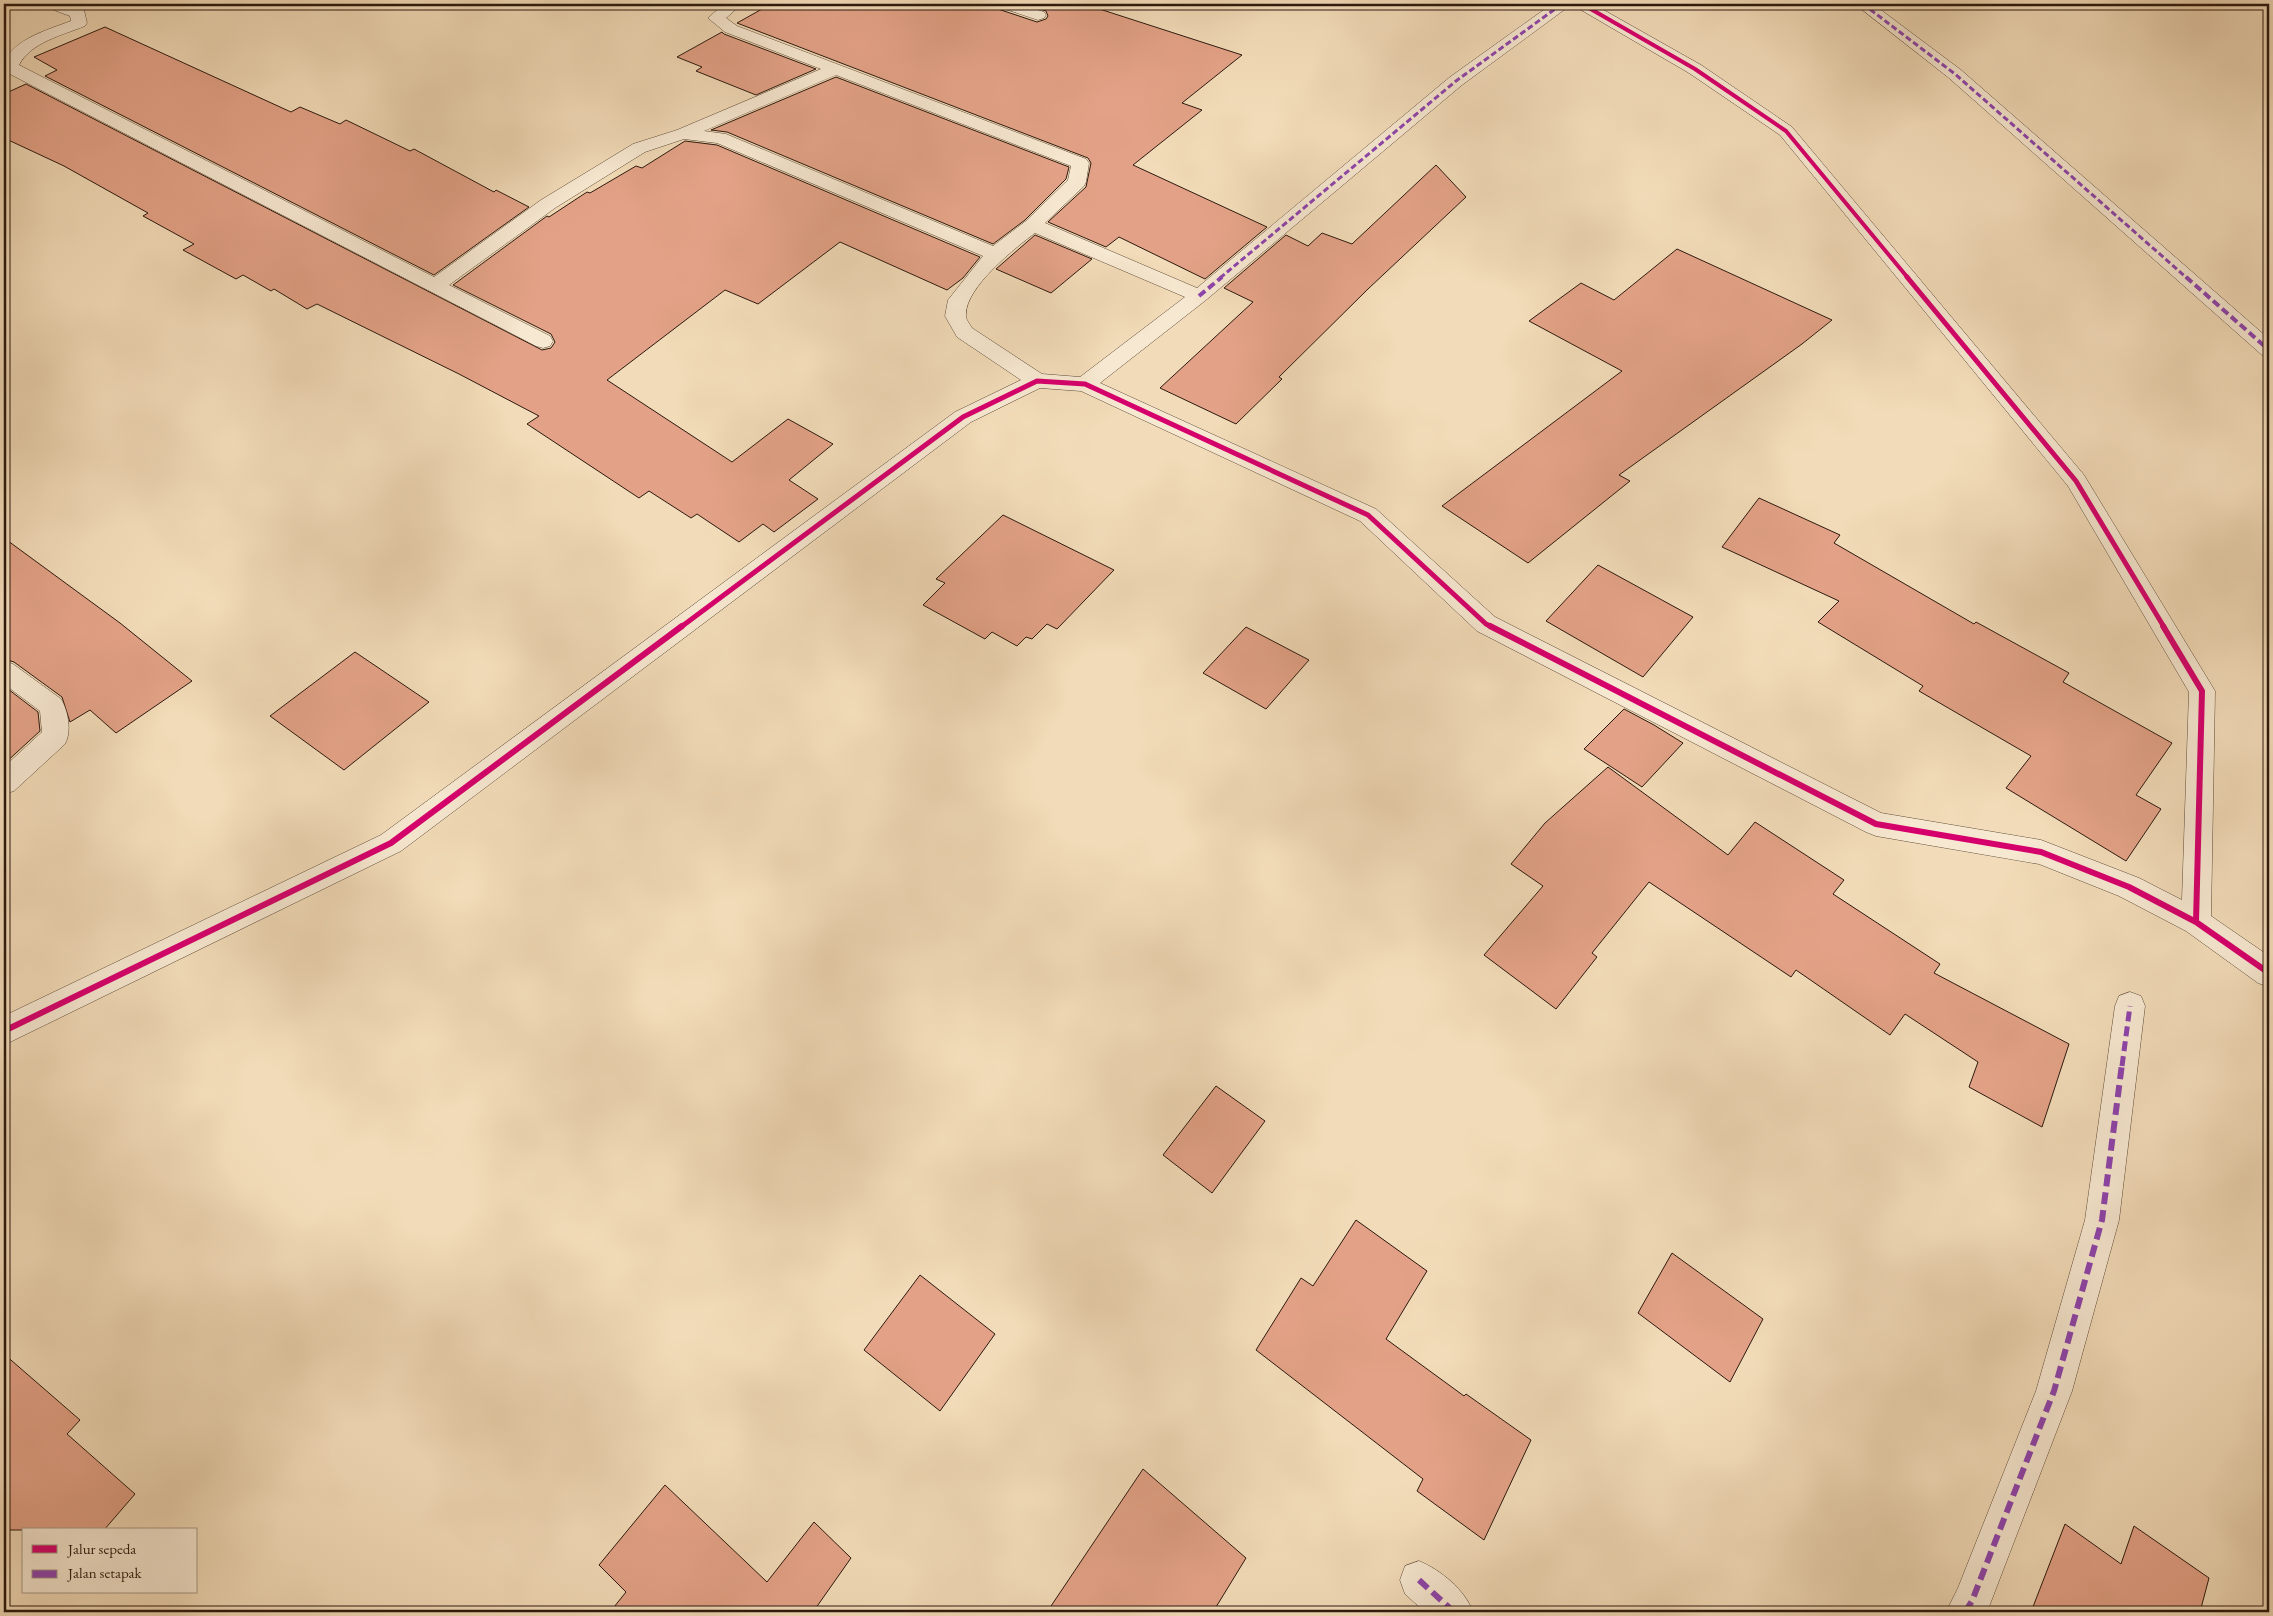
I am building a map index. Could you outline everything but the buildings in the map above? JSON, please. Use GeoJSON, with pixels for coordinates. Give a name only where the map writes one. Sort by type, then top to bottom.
{"type":"FeatureCollection","features":[{"type":"Feature","properties":{"kind":"street"},"geometry":{"type":"LineString","coordinates":[[52,4],[78,14],[79,23],[31,44],[13,58],[10,67],[543,341]]}},
{"type":"Feature","properties":{"kind":"street"},"geometry":{"type":"LineString","coordinates":[[734,4],[716,18],[731,29],[1080,163],[1078,182],[1033,225],[995,254],[958,300],[955,316],[964,332],[1037,381]]}},
{"type":"Feature","properties":{"kind":"street"},"geometry":{"type":"LineString","coordinates":[[1005,4],[1038,15]]}},
{"type":"Feature","properties":{"kind":"street"},"geometry":{"type":"LineString","coordinates":[[1085,384],[1199,296],[1456,81],[1562,4]]}},
{"type":"Feature","properties":{"kind":"street"},"geometry":{"type":"LineString","coordinates":[[1582,4],[1695,69],[1786,132],[2076,481],[2202,691],[2196,922]]}},
{"type":"Feature","properties":{"kind":"street"},"geometry":{"type":"LineString","coordinates":[[1863,4],[1955,74],[2269,350]]}},
{"type":"Feature","properties":{"kind":"street"},"geometry":{"type":"LineString","coordinates":[[435,286],[548,204],[639,148],[684,134],[767,97],[835,70]]}},
{"type":"Feature","properties":{"kind":"street"},"geometry":{"type":"LineString","coordinates":[[684,134],[720,138],[995,254]]}},
{"type":"Feature","properties":{"kind":"street"},"geometry":{"type":"LineString","coordinates":[[1033,225],[1199,296]]}},
{"type":"Feature","properties":{"kind":"street"},"geometry":{"type":"LineString","coordinates":[[7,1024],[390,843],[964,417],[1037,381],[1085,384],[1368,515],[1486,624],[1876,824],[2041,852],[2129,888],[2196,922],[2269,973]]}},
{"type":"Feature","properties":{"kind":"street"},"geometry":{"type":"LineString","coordinates":[[4,670],[52,706],[56,736],[4,783]]}},
{"type":"Feature","properties":{"kind":"street"},"geometry":{"type":"LineString","coordinates":[[1965,1612],[1972,1601],[2054,1391],[2102,1220],[2130,1006]]}},
{"type":"Feature","properties":{"kind":"street"},"geometry":{"type":"LineString","coordinates":[[1419,1580],[1454,1612]]}},
{"type":"Feature","properties":{"kind":"marked path"},"geometry":{"type":"LineString","coordinates":[[1199,296],[1456,81],[1562,4]]}},
{"type":"Feature","properties":{"kind":"marked path"},"geometry":{"type":"LineString","coordinates":[[1863,4],[1955,74],[2269,350]]}},
{"type":"Feature","properties":{"kind":"marked path"},"geometry":{"type":"LineString","coordinates":[[1965,1612],[1972,1601],[2054,1391],[2102,1220],[2130,1006]]}},
{"type":"Feature","properties":{"kind":"marked path"},"geometry":{"type":"LineString","coordinates":[[1419,1580],[1454,1612]]}},
{"type":"Feature","properties":{"kind":"cycle path"},"geometry":{"type":"LineString","coordinates":[[1582,4],[1695,69],[1786,131],[2076,481],[2202,691],[2196,922],[2269,973]]}},
{"type":"Feature","properties":{"kind":"cycle path"},"geometry":{"type":"LineString","coordinates":[[4,1031],[391,843],[963,417],[1037,381],[1085,384],[1368,515],[1486,624],[1876,824],[2041,852],[2129,887],[2196,922]]}}]}
